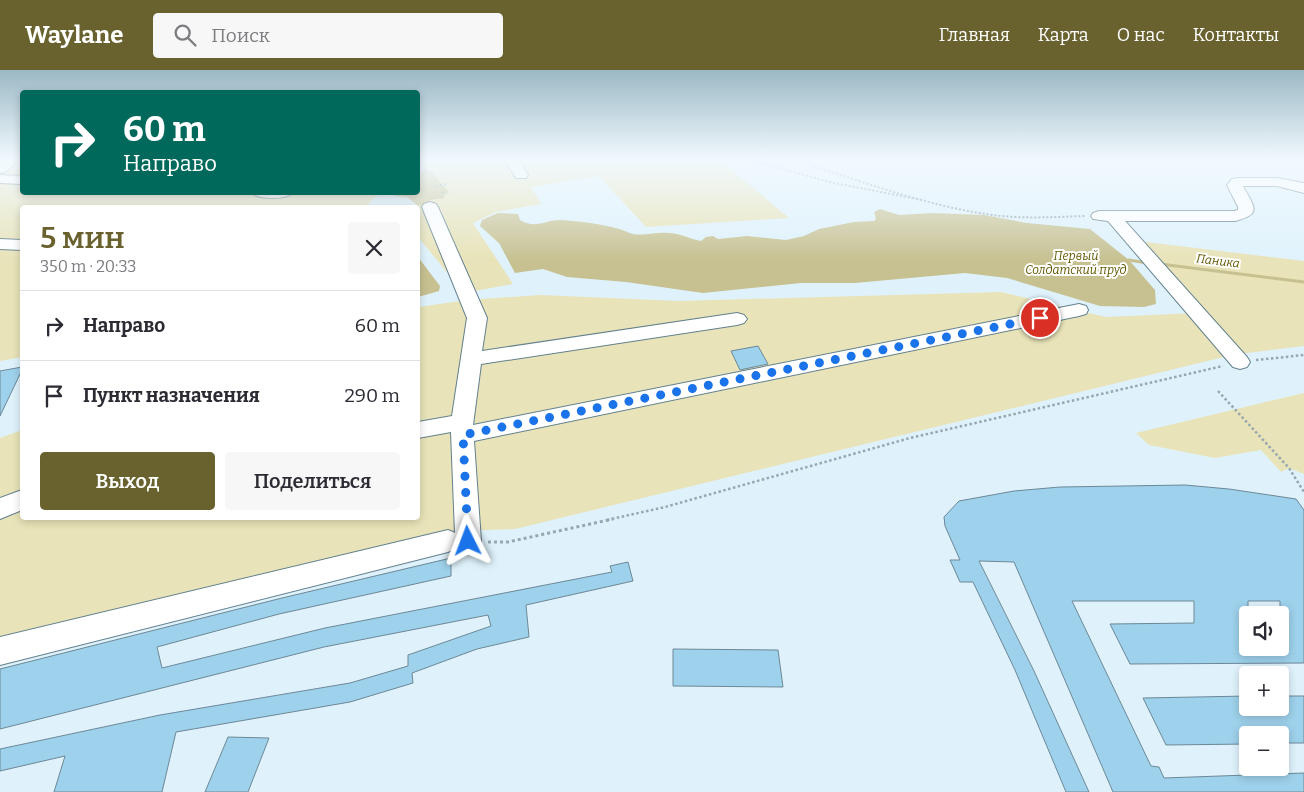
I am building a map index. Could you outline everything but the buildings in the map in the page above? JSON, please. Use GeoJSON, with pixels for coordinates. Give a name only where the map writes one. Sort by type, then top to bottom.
{"type":"FeatureCollection","features":[{"type":"Feature","properties":{"kind":"lane"},"geometry":{"type":"LineString","coordinates":[[1106,216],[1235,216],[1246,213],[1246,207],[1239,194]]}},
{"type":"Feature","properties":{"kind":"lane"},"geometry":{"type":"LineString","coordinates":[[0,651],[458,541],[462,429],[477,318],[439,198]]}},
{"type":"Feature","properties":{"kind":"lane"},"geometry":{"type":"LineString","coordinates":[[1106,216],[1240,362]]}},
{"type":"Feature","properties":{"kind":"lane"},"geometry":{"type":"LineString","coordinates":[[0,244],[20,245]]}},
{"type":"Feature","properties":{"kind":"lane"},"geometry":{"type":"LineString","coordinates":[[420,430],[462,429],[1079,310]]}},
{"type":"Feature","properties":{"kind":"lane"},"geometry":{"type":"LineString","coordinates":[[471,359],[737,319]]}},
{"type":"Feature","properties":{"kind":"lane"},"geometry":{"type":"LineString","coordinates":[[0,508],[20,501]]}},
{"type":"Feature","properties":{"kind":"path"},"geometry":{"type":"LineString","coordinates":[[878,194],[1019,217],[1106,216]]}},
{"type":"Feature","properties":{"kind":"path"},"geometry":{"type":"LineString","coordinates":[[904,194],[932,202]]}},
{"type":"Feature","properties":{"kind":"path"},"geometry":{"type":"LineString","coordinates":[[458,541],[508,542],[666,507],[910,438],[1240,362],[1304,355]]}},
{"type":"Feature","properties":{"kind":"path"},"geometry":{"type":"LineString","coordinates":[[1218,391],[1288,468],[1304,492]]}},
{"type":"Feature","properties":{"kind":"shaded area"},"geometry":{"type":"Polygon","coordinates":[[[0,194],[378,195],[367,205],[20,205],[20,357],[0,361],[0,194]]]}},
{"type":"Feature","properties":{"kind":"shaded area"},"geometry":{"type":"Polygon","coordinates":[[[420,194],[535,194],[541,204],[496,212],[473,223],[513,284],[464,293],[420,239],[420,205],[418,205],[420,194]]]}},
{"type":"Feature","properties":{"kind":"shaded area"},"geometry":{"type":"Polygon","coordinates":[[[615,194],[760,194],[789,218],[646,227],[615,194]]]}},
{"type":"Feature","properties":{"kind":"shaded area"},"geometry":{"type":"Polygon","coordinates":[[[1138,241],[1304,261],[1304,346],[1238,354],[1138,241]]]}},
{"type":"Feature","properties":{"kind":"shaded area"},"geometry":{"type":"Polygon","coordinates":[[[1001,292],[1106,317],[1196,313],[1228,356],[515,529],[451,531],[0,642],[0,438],[20,431],[20,520],[420,520],[420,307],[468,300],[541,295],[679,301],[1001,292]]]}},
{"type":"Feature","properties":{"kind":"shaded area"},"geometry":{"type":"Polygon","coordinates":[[[1304,393],[1304,474],[1289,468],[1281,472],[1261,450],[1215,458],[1149,445],[1136,433],[1304,393]]]}},
{"type":"Feature","properties":{"kind":"water"},"geometry":{"type":"Polygon","coordinates":[[[447,194],[443,195],[445,198],[430,200],[423,205],[417,205],[407,197],[395,196],[447,194]]]}},
{"type":"Feature","properties":{"kind":"water","name":"Первый Солдатский пруд"},"geometry":{"type":"Polygon","coordinates":[[[880,209],[899,215],[933,213],[984,215],[1027,223],[1090,229],[1129,260],[1155,290],[1156,304],[1144,307],[1100,306],[1007,278],[965,273],[855,283],[801,283],[703,293],[626,282],[567,277],[543,269],[515,273],[499,243],[480,226],[482,220],[498,213],[518,214],[520,220],[531,224],[556,220],[575,221],[621,229],[633,234],[672,233],[701,241],[706,237],[713,236],[718,239],[747,236],[786,240],[804,236],[819,229],[854,222],[874,221],[876,219],[874,212],[880,209]]]}},
{"type":"Feature","properties":{"kind":"water"},"geometry":{"type":"Polygon","coordinates":[[[420,260],[440,286],[439,291],[420,296],[420,260]]]}},
{"type":"Feature","properties":{"kind":"waterway","name":"Паника"},"geometry":{"type":"LineString","coordinates":[[1129,260],[1147,263]]}},
{"type":"Feature","properties":{"kind":"waterway","name":"Паника"},"geometry":{"type":"LineString","coordinates":[[1160,264],[1304,282]]}},
{"type":"Feature","properties":{"kind":"route"},"geometry":{"type":"LineString","coordinates":[[468,541],[463,435],[1040,318]]}}]}
